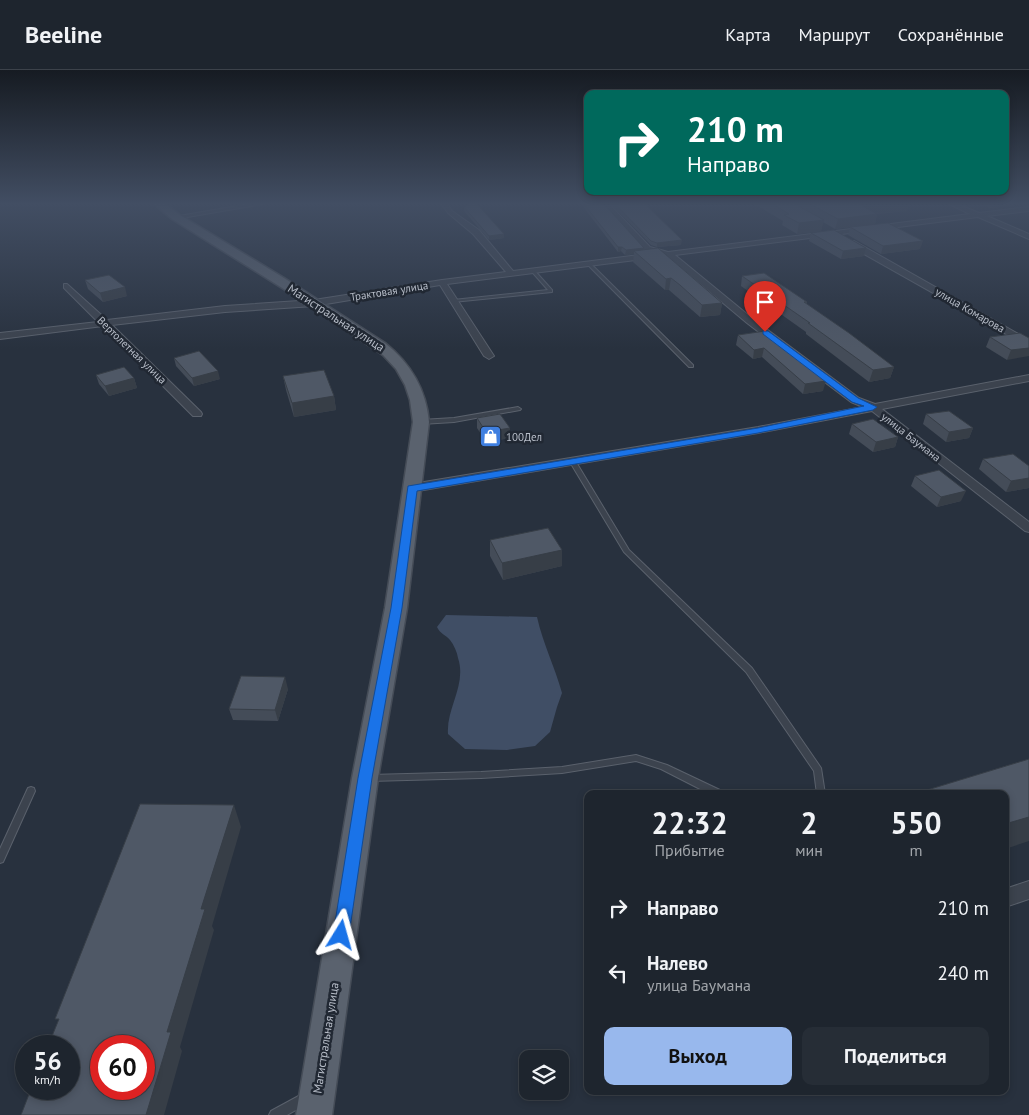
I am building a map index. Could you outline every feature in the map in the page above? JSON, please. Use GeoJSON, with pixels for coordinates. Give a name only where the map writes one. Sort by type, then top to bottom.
{"type":"FeatureCollection","features":[{"type":"Feature","properties":{"kind":"main road","name":"Магистральная улица"},"geometry":{"type":"LineString","coordinates":[[232,252],[388,352],[402,367],[414,387],[420,406],[421,422],[396,608],[365,778],[314,1115]]}},
{"type":"Feature","properties":{"kind":"street"},"geometry":{"type":"LineString","coordinates":[[493,252],[512,274]]}},
{"type":"Feature","properties":{"kind":"street","name":"улица Баумана"},"geometry":{"type":"LineString","coordinates":[[659,252],[668,254],[750,321],[855,400],[873,407],[1029,528]]}},
{"type":"Feature","properties":{"kind":"street","name":"Трактовая улица"},"geometry":{"type":"LineString","coordinates":[[0,336],[225,309],[314,303],[442,282],[687,252]]}},
{"type":"Feature","properties":{"kind":"street","name":"улица Комарова"},"geometry":{"type":"LineString","coordinates":[[867,252],[1029,344]]}},
{"type":"Feature","properties":{"kind":"street"},"geometry":{"type":"LineString","coordinates":[[442,282],[453,302],[490,356]]}},
{"type":"Feature","properties":{"kind":"street","name":"Вертолетная улица"},"geometry":{"type":"LineString","coordinates":[[67,286],[197,414]]}},
{"type":"Feature","properties":{"kind":"street"},"geometry":{"type":"LineString","coordinates":[[412,488],[758,430],[1029,378]]}},
{"type":"Feature","properties":{"kind":"street"},"geometry":{"type":"LineString","coordinates":[[1009,897],[1029,890]]}},
{"type":"Feature","properties":{"kind":"lane"},"geometry":{"type":"LineString","coordinates":[[590,265],[691,366]]}},
{"type":"Feature","properties":{"kind":"lane"},"geometry":{"type":"LineString","coordinates":[[453,302],[551,291],[534,272]]}},
{"type":"Feature","properties":{"kind":"lane"},"geometry":{"type":"LineString","coordinates":[[421,422],[454,420],[518,409]]}},
{"type":"Feature","properties":{"kind":"lane"},"geometry":{"type":"LineString","coordinates":[[573,462],[626,550],[749,670],[818,770],[820,790]]}},
{"type":"Feature","properties":{"kind":"lane"},"geometry":{"type":"LineString","coordinates":[[365,778],[453,777],[562,770],[636,758],[664,767],[711,790]]}},
{"type":"Feature","properties":{"kind":"lane"},"geometry":{"type":"LineString","coordinates":[[0,859],[31,791]]}},
{"type":"Feature","properties":{"kind":"lane"},"geometry":{"type":"LineString","coordinates":[[275,1115],[317,1092]]}},
{"type":"Feature","properties":{"kind":"water"},"geometry":{"type":"Polygon","coordinates":[[[446,615],[537,617],[562,693],[550,732],[535,746],[507,750],[465,749],[448,734],[448,724],[460,678],[460,668],[453,644],[437,627],[446,615]]]}},
{"type":"Feature","properties":{"kind":"building"},"geometry":{"type":"Polygon","coordinates":[[[635,252],[662,252],[722,303],[702,305],[671,278],[666,279],[635,252]]]}},
{"type":"Feature","properties":{"kind":"building"},"geometry":{"type":"Polygon","coordinates":[[[764,273],[807,302],[804,302],[894,367],[873,370],[742,276],[764,273]]]}},
{"type":"Feature","properties":{"kind":"building"},"geometry":{"type":"Polygon","coordinates":[[[109,275],[125,287],[100,293],[85,280],[109,275]]]}},
{"type":"Feature","properties":{"kind":"building"},"geometry":{"type":"Polygon","coordinates":[[[765,331],[826,381],[805,384],[764,348],[754,350],[738,335],[765,331]]]}},
{"type":"Feature","properties":{"kind":"building"},"geometry":{"type":"Polygon","coordinates":[[[1020,333],[1029,338],[1029,348],[1011,350],[990,337],[1020,333]]]}},
{"type":"Feature","properties":{"kind":"building"},"geometry":{"type":"Polygon","coordinates":[[[199,351],[218,371],[192,378],[174,358],[199,351]]]}},
{"type":"Feature","properties":{"kind":"building"},"geometry":{"type":"Polygon","coordinates":[[[124,367],[134,378],[105,386],[96,375],[124,367]]]}},
{"type":"Feature","properties":{"kind":"building"},"geometry":{"type":"Polygon","coordinates":[[[324,370],[334,396],[292,403],[283,376],[324,370]]]}},
{"type":"Feature","properties":{"kind":"building"},"geometry":{"type":"Polygon","coordinates":[[[949,411],[973,428],[949,432],[926,414],[949,411]]]}},
{"type":"Feature","properties":{"kind":"building"},"geometry":{"type":"Polygon","coordinates":[[[500,414],[510,428],[486,432],[477,418],[500,414]]]}},
{"type":"Feature","properties":{"kind":"building"},"geometry":{"type":"Polygon","coordinates":[[[873,419],[898,437],[876,442],[852,424],[873,419]]]}},
{"type":"Feature","properties":{"kind":"building"},"geometry":{"type":"Polygon","coordinates":[[[1013,454],[1029,466],[1029,478],[1011,481],[983,459],[1013,454]]]}},
{"type":"Feature","properties":{"kind":"building"},"geometry":{"type":"Polygon","coordinates":[[[939,470],[966,491],[941,497],[915,476],[939,470]]]}},
{"type":"Feature","properties":{"kind":"building"},"geometry":{"type":"Polygon","coordinates":[[[548,528],[562,550],[502,563],[490,540],[548,528]]]}},
{"type":"Feature","properties":{"kind":"building"},"geometry":{"type":"Polygon","coordinates":[[[241,676],[285,677],[275,710],[229,709],[241,676]]]}},
{"type":"Feature","properties":{"kind":"building"},"geometry":{"type":"Polygon","coordinates":[[[1029,759],[1029,817],[1009,823],[1009,790],[927,790],[1029,759]]]}},
{"type":"Feature","properties":{"kind":"building"},"geometry":{"type":"Polygon","coordinates":[[[140,804],[234,805],[201,909],[205,909],[167,1032],[171,1032],[155,1085],[155,1035],[90,1035],[90,1100],[151,1100],[146,1115],[21,1115],[27,1100],[80,1100],[80,1035],[52,1035],[59,1019],[55,1019],[140,804]]]}},
{"type":"Feature","properties":{"kind":"place","name":"100Дел"},"geometry":{"type":"Point","coordinates":[490,437]}},
{"type":"Feature","properties":{"kind":"route"},"geometry":{"type":"LineString","coordinates":[[341,935],[365,778],[396,608],[412,488],[758,430],[873,407],[855,400],[765,332]]}}]}
